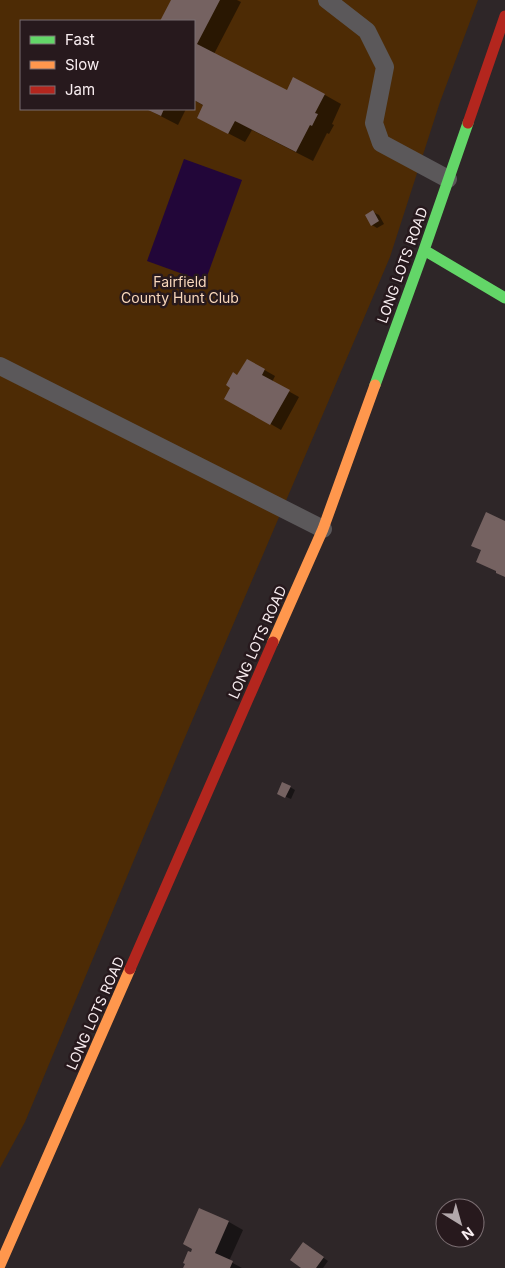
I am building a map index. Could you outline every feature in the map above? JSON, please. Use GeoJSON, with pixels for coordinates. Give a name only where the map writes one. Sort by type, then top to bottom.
{"type":"FeatureCollection","features":[{"type":"Feature","properties":{"kind":"main road","name":"LONG LOTS ROAD"},"geometry":{"type":"LineString","coordinates":[[0,1265],[323,529],[424,250],[505,16]]}},
{"type":"Feature","properties":{"kind":"main road"},"geometry":{"type":"LineString","coordinates":[[424,250],[505,298]]}},
{"type":"Feature","properties":{"kind":"lane"},"geometry":{"type":"LineString","coordinates":[[327,0],[367,31],[385,67],[374,123],[381,143],[448,179]]}},
{"type":"Feature","properties":{"kind":"lane"},"geometry":{"type":"LineString","coordinates":[[0,366],[323,529]]}},
{"type":"Feature","properties":{"kind":"green space","name":"Fairfield County Hunt Club"},"geometry":{"type":"Polygon","coordinates":[[[0,0],[478,0],[440,102],[390,257],[183,742],[25,1122],[0,1168],[0,0]]]}},
{"type":"Feature","properties":{"kind":"shaded area"},"geometry":{"type":"Polygon","coordinates":[[[184,159],[242,180],[205,282],[147,261],[184,159]]]}},
{"type":"Feature","properties":{"kind":"building"},"geometry":{"type":"Polygon","coordinates":[[[171,0],[220,0],[197,44],[287,90],[293,77],[325,94],[315,113],[318,114],[312,126],[310,125],[296,152],[235,121],[228,134],[197,118],[203,105],[195,101],[195,20],[161,20],[171,0]]]}},
{"type":"Feature","properties":{"kind":"building"},"geometry":{"type":"Polygon","coordinates":[[[148,110],[164,110],[161,116],[148,110]]]}},
{"type":"Feature","properties":{"kind":"building"},"geometry":{"type":"Polygon","coordinates":[[[373,210],[379,221],[371,226],[365,215],[373,210]]]}},
{"type":"Feature","properties":{"kind":"building"},"geometry":{"type":"Polygon","coordinates":[[[247,359],[265,369],[262,375],[290,390],[270,425],[224,399],[230,388],[226,385],[233,372],[237,375],[247,359]]]}},
{"type":"Feature","properties":{"kind":"building"},"geometry":{"type":"Polygon","coordinates":[[[486,512],[505,521],[505,577],[476,562],[481,550],[471,546],[486,512]]]}},
{"type":"Feature","properties":{"kind":"building"},"geometry":{"type":"Polygon","coordinates":[[[282,782],[291,786],[285,798],[277,794],[282,782]]]}},
{"type":"Feature","properties":{"kind":"building"},"geometry":{"type":"Polygon","coordinates":[[[199,1208],[229,1221],[215,1253],[233,1261],[230,1268],[183,1268],[188,1251],[191,1252],[192,1249],[183,1244],[199,1208]]]}},
{"type":"Feature","properties":{"kind":"building"},"geometry":{"type":"Polygon","coordinates":[[[303,1242],[324,1257],[316,1268],[301,1268],[290,1260],[303,1242]]]}},
{"type":"Feature","properties":{"kind":"traffic: fast"},"geometry":{"type":"LineString","coordinates":[[375,385],[468,123]]}},
{"type":"Feature","properties":{"kind":"traffic: fast"},"geometry":{"type":"LineString","coordinates":[[424,250],[505,298]]}},
{"type":"Feature","properties":{"kind":"traffic: slow"},"geometry":{"type":"LineString","coordinates":[[273,642],[323,529],[375,385]]}},
{"type":"Feature","properties":{"kind":"traffic: slow"},"geometry":{"type":"LineString","coordinates":[[0,1265],[130,969]]}},
{"type":"Feature","properties":{"kind":"traffic: jam"},"geometry":{"type":"LineString","coordinates":[[468,123],[505,16]]}},
{"type":"Feature","properties":{"kind":"traffic: jam"},"geometry":{"type":"LineString","coordinates":[[130,969],[273,642]]}}]}
